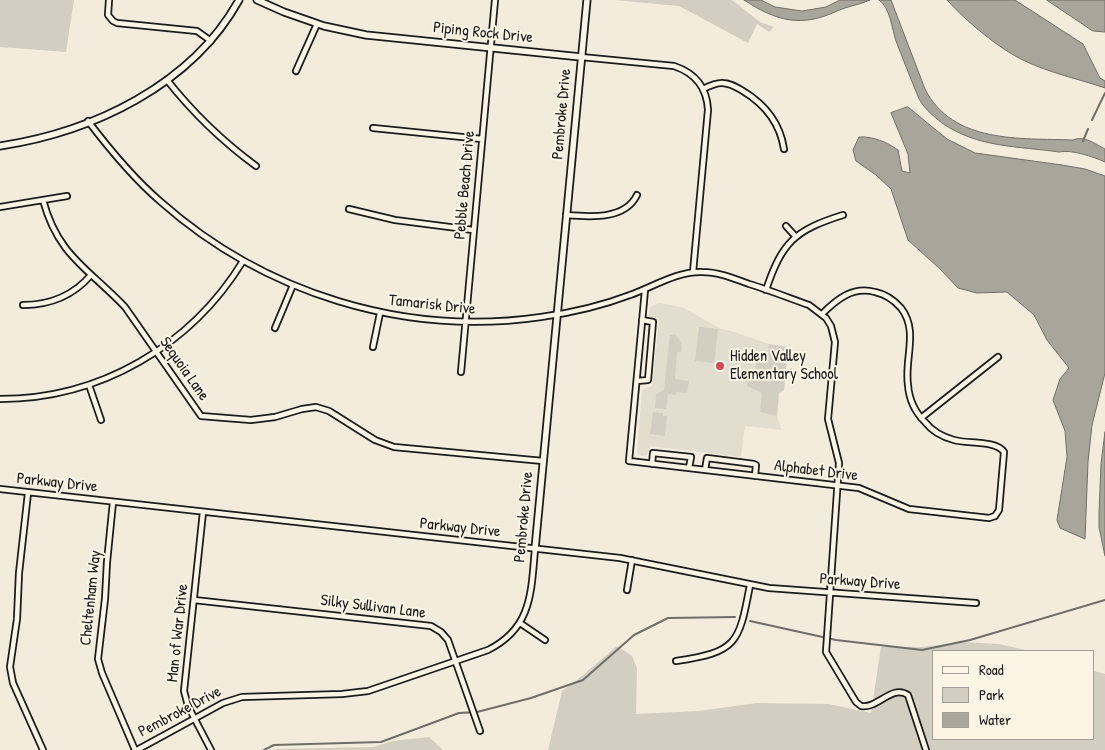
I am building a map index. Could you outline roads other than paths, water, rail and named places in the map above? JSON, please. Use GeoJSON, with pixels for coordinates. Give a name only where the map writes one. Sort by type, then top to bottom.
{"type":"FeatureCollection","features":[{"type":"Feature","properties":{"kind":"street"},"geometry":{"type":"LineString","coordinates":[[109,0],[108,15],[117,23],[197,31],[211,40]]}},
{"type":"Feature","properties":{"kind":"street"},"geometry":{"type":"LineString","coordinates":[[0,146],[32,140],[88,122],[128,103],[167,80],[190,62],[211,40],[239,0]]}},
{"type":"Feature","properties":{"kind":"street","name":"Piping Rock Drive"},"geometry":{"type":"LineString","coordinates":[[257,0],[317,24],[366,35],[674,66],[681,68],[694,77],[703,89]]}},
{"type":"Feature","properties":{"kind":"street","name":"Pebble Beach Drive"},"geometry":{"type":"LineString","coordinates":[[461,372],[495,0]]}},
{"type":"Feature","properties":{"kind":"street","name":"Pembroke Drive"},"geometry":{"type":"LineString","coordinates":[[136,750],[223,703],[242,696],[362,692],[382,688],[496,646],[512,634],[520,623],[531,595],[586,0]]}},
{"type":"Feature","properties":{"kind":"street"},"geometry":{"type":"LineString","coordinates":[[296,70],[317,24]]}},
{"type":"Feature","properties":{"kind":"street"},"geometry":{"type":"LineString","coordinates":[[167,80],[211,129],[256,166]]}},
{"type":"Feature","properties":{"kind":"street"},"geometry":{"type":"LineString","coordinates":[[693,272],[708,110],[703,89],[714,84],[726,83],[759,101],[776,122],[784,149]]}},
{"type":"Feature","properties":{"kind":"street","name":"Tamarisk Drive"},"geometry":{"type":"LineString","coordinates":[[88,122],[126,168],[159,201],[198,232],[243,261],[293,285],[339,302],[380,313],[465,323],[516,320],[557,314],[613,302],[677,276],[693,272],[710,272],[809,305],[822,314]]}},
{"type":"Feature","properties":{"kind":"street"},"geometry":{"type":"LineString","coordinates":[[373,128],[482,139]]}},
{"type":"Feature","properties":{"kind":"street"},"geometry":{"type":"LineString","coordinates":[[566,215],[594,217],[607,215],[630,206],[637,195]]}},
{"type":"Feature","properties":{"kind":"street"},"geometry":{"type":"LineString","coordinates":[[0,207],[67,196]]}},
{"type":"Feature","properties":{"kind":"street","name":"Sequoia Lane"},"geometry":{"type":"LineString","coordinates":[[42,200],[50,222],[63,245],[75,260],[125,307],[201,416],[257,420],[309,407],[316,407],[330,411],[375,440],[394,447],[544,461]]}},
{"type":"Feature","properties":{"kind":"street"},"geometry":{"type":"LineString","coordinates":[[349,209],[395,220],[473,230]]}},
{"type":"Feature","properties":{"kind":"street"},"geometry":{"type":"LineString","coordinates":[[766,290],[781,254],[796,237],[819,222],[842,215]]}},
{"type":"Feature","properties":{"kind":"street"},"geometry":{"type":"LineString","coordinates":[[786,226],[796,237]]}},
{"type":"Feature","properties":{"kind":"street"},"geometry":{"type":"LineString","coordinates":[[0,399],[50,395],[89,385],[121,372],[157,352],[204,313],[229,283],[243,261]]}},
{"type":"Feature","properties":{"kind":"street"},"geometry":{"type":"LineString","coordinates":[[23,305],[44,304],[62,298],[80,286],[91,275]]}},
{"type":"Feature","properties":{"kind":"street"},"geometry":{"type":"LineString","coordinates":[[275,328],[293,285]]}},
{"type":"Feature","properties":{"kind":"street"},"geometry":{"type":"LineString","coordinates":[[642,320],[653,322],[648,380],[636,380],[642,320],[645,290]]}},
{"type":"Feature","properties":{"kind":"street"},"geometry":{"type":"LineString","coordinates":[[926,750],[908,695],[897,692],[868,707],[861,706],[856,702],[826,652],[838,485],[838,454],[828,418],[835,342],[831,326],[822,314],[841,297],[856,291],[880,293],[893,300],[899,306],[908,320],[911,333],[907,375],[909,393],[913,405],[922,418],[998,356]]}},
{"type":"Feature","properties":{"kind":"street"},"geometry":{"type":"LineString","coordinates":[[373,347],[380,313]]}},
{"type":"Feature","properties":{"kind":"street","name":"Alphabet Drive"},"geometry":{"type":"LineString","coordinates":[[636,380],[629,462],[838,485],[866,490],[909,509],[997,518],[1005,456],[1002,449],[996,445],[951,440],[935,432],[922,418]]}},
{"type":"Feature","properties":{"kind":"street"},"geometry":{"type":"LineString","coordinates":[[89,385],[101,420]]}},
{"type":"Feature","properties":{"kind":"street"},"geometry":{"type":"LineString","coordinates":[[652,464],[653,453],[690,458],[689,468]]}},
{"type":"Feature","properties":{"kind":"street"},"geometry":{"type":"LineString","coordinates":[[705,470],[707,458],[716,459],[754,464],[756,465],[755,476]]}},
{"type":"Feature","properties":{"kind":"street","name":"Parkway Drive"},"geometry":{"type":"LineString","coordinates":[[0,489],[632,560],[750,586],[976,603]]}},
{"type":"Feature","properties":{"kind":"street"},"geometry":{"type":"LineString","coordinates":[[28,492],[19,573],[17,619],[10,668],[13,683],[43,750]]}},
{"type":"Feature","properties":{"kind":"street","name":"Cheltenham Way"},"geometry":{"type":"LineString","coordinates":[[113,502],[98,659],[102,673],[136,750]]}},
{"type":"Feature","properties":{"kind":"street","name":"Man of War Drive"},"geometry":{"type":"LineString","coordinates":[[203,512],[184,691],[186,701],[211,750]]}},
{"type":"Feature","properties":{"kind":"street"},"geometry":{"type":"LineString","coordinates":[[627,590],[632,560]]}},
{"type":"Feature","properties":{"kind":"street"},"geometry":{"type":"LineString","coordinates":[[676,661],[711,655],[719,652],[732,642],[744,622],[750,586]]}},
{"type":"Feature","properties":{"kind":"street","name":"Silky Sullivan Lane"},"geometry":{"type":"LineString","coordinates":[[194,600],[437,628],[445,636],[480,731]]}},
{"type":"Feature","properties":{"kind":"street"},"geometry":{"type":"LineString","coordinates":[[520,623],[545,640]]}},
{"type":"Feature","properties":{"kind":"water"},"geometry":{"type":"Polygon","coordinates":[[[744,0],[761,0],[775,7],[802,11],[826,7],[840,0],[870,0],[824,16],[800,21],[789,20],[767,13],[744,0]]]}},
{"type":"Feature","properties":{"kind":"water"},"geometry":{"type":"Polygon","coordinates":[[[879,0],[891,0],[925,89],[937,107],[952,120],[970,129],[1010,137],[1085,139],[1105,149],[1105,162],[1089,156],[1064,151],[1013,147],[984,142],[956,131],[942,123],[921,102],[896,41],[886,8],[879,0]]]}},
{"type":"Feature","properties":{"kind":"water"},"geometry":{"type":"Polygon","coordinates":[[[947,0],[1015,0],[1083,44],[1100,78],[1105,81],[1105,88],[1044,69],[1015,56],[983,34],[947,0]]]}},
{"type":"Feature","properties":{"kind":"water"},"geometry":{"type":"Polygon","coordinates":[[[1047,0],[1105,0],[1105,32],[1093,31],[1047,0]]]}},
{"type":"Feature","properties":{"kind":"water"},"geometry":{"type":"Polygon","coordinates":[[[908,107],[947,139],[975,153],[1085,169],[1105,176],[1105,373],[1092,425],[1088,462],[1085,539],[1060,528],[1057,520],[1067,457],[1065,431],[1053,400],[1060,379],[1069,368],[1047,340],[1034,315],[1007,292],[977,293],[958,288],[908,240],[891,189],[876,175],[856,161],[853,150],[859,137],[874,139],[889,144],[898,150],[902,171],[910,173],[908,154],[891,113],[908,107]]]}},
{"type":"Feature","properties":{"kind":"water"},"geometry":{"type":"Polygon","coordinates":[[[1105,432],[1105,556],[1099,527],[1099,513],[1101,464],[1105,432]]]}},
{"type":"Feature","properties":{"kind":"waterway"},"geometry":{"type":"LineString","coordinates":[[1092,120],[1105,93]]}},
{"type":"Feature","properties":{"kind":"waterway"},"geometry":{"type":"LineString","coordinates":[[1083,141],[1088,129]]}},
{"type":"Feature","properties":{"kind":"waterway"},"geometry":{"type":"LineString","coordinates":[[750,621],[836,640],[922,650],[970,640],[1105,600]]}},
{"type":"Feature","properties":{"kind":"waterway"},"geometry":{"type":"LineString","coordinates":[[264,750],[274,745],[381,742],[459,713],[477,712],[531,698],[583,680],[634,635],[668,618],[735,617]]}},
{"type":"Feature","properties":{"kind":"place","name":"Hidden Valley Elementary School"},"geometry":{"type":"Point","coordinates":[720,366]}}]}
